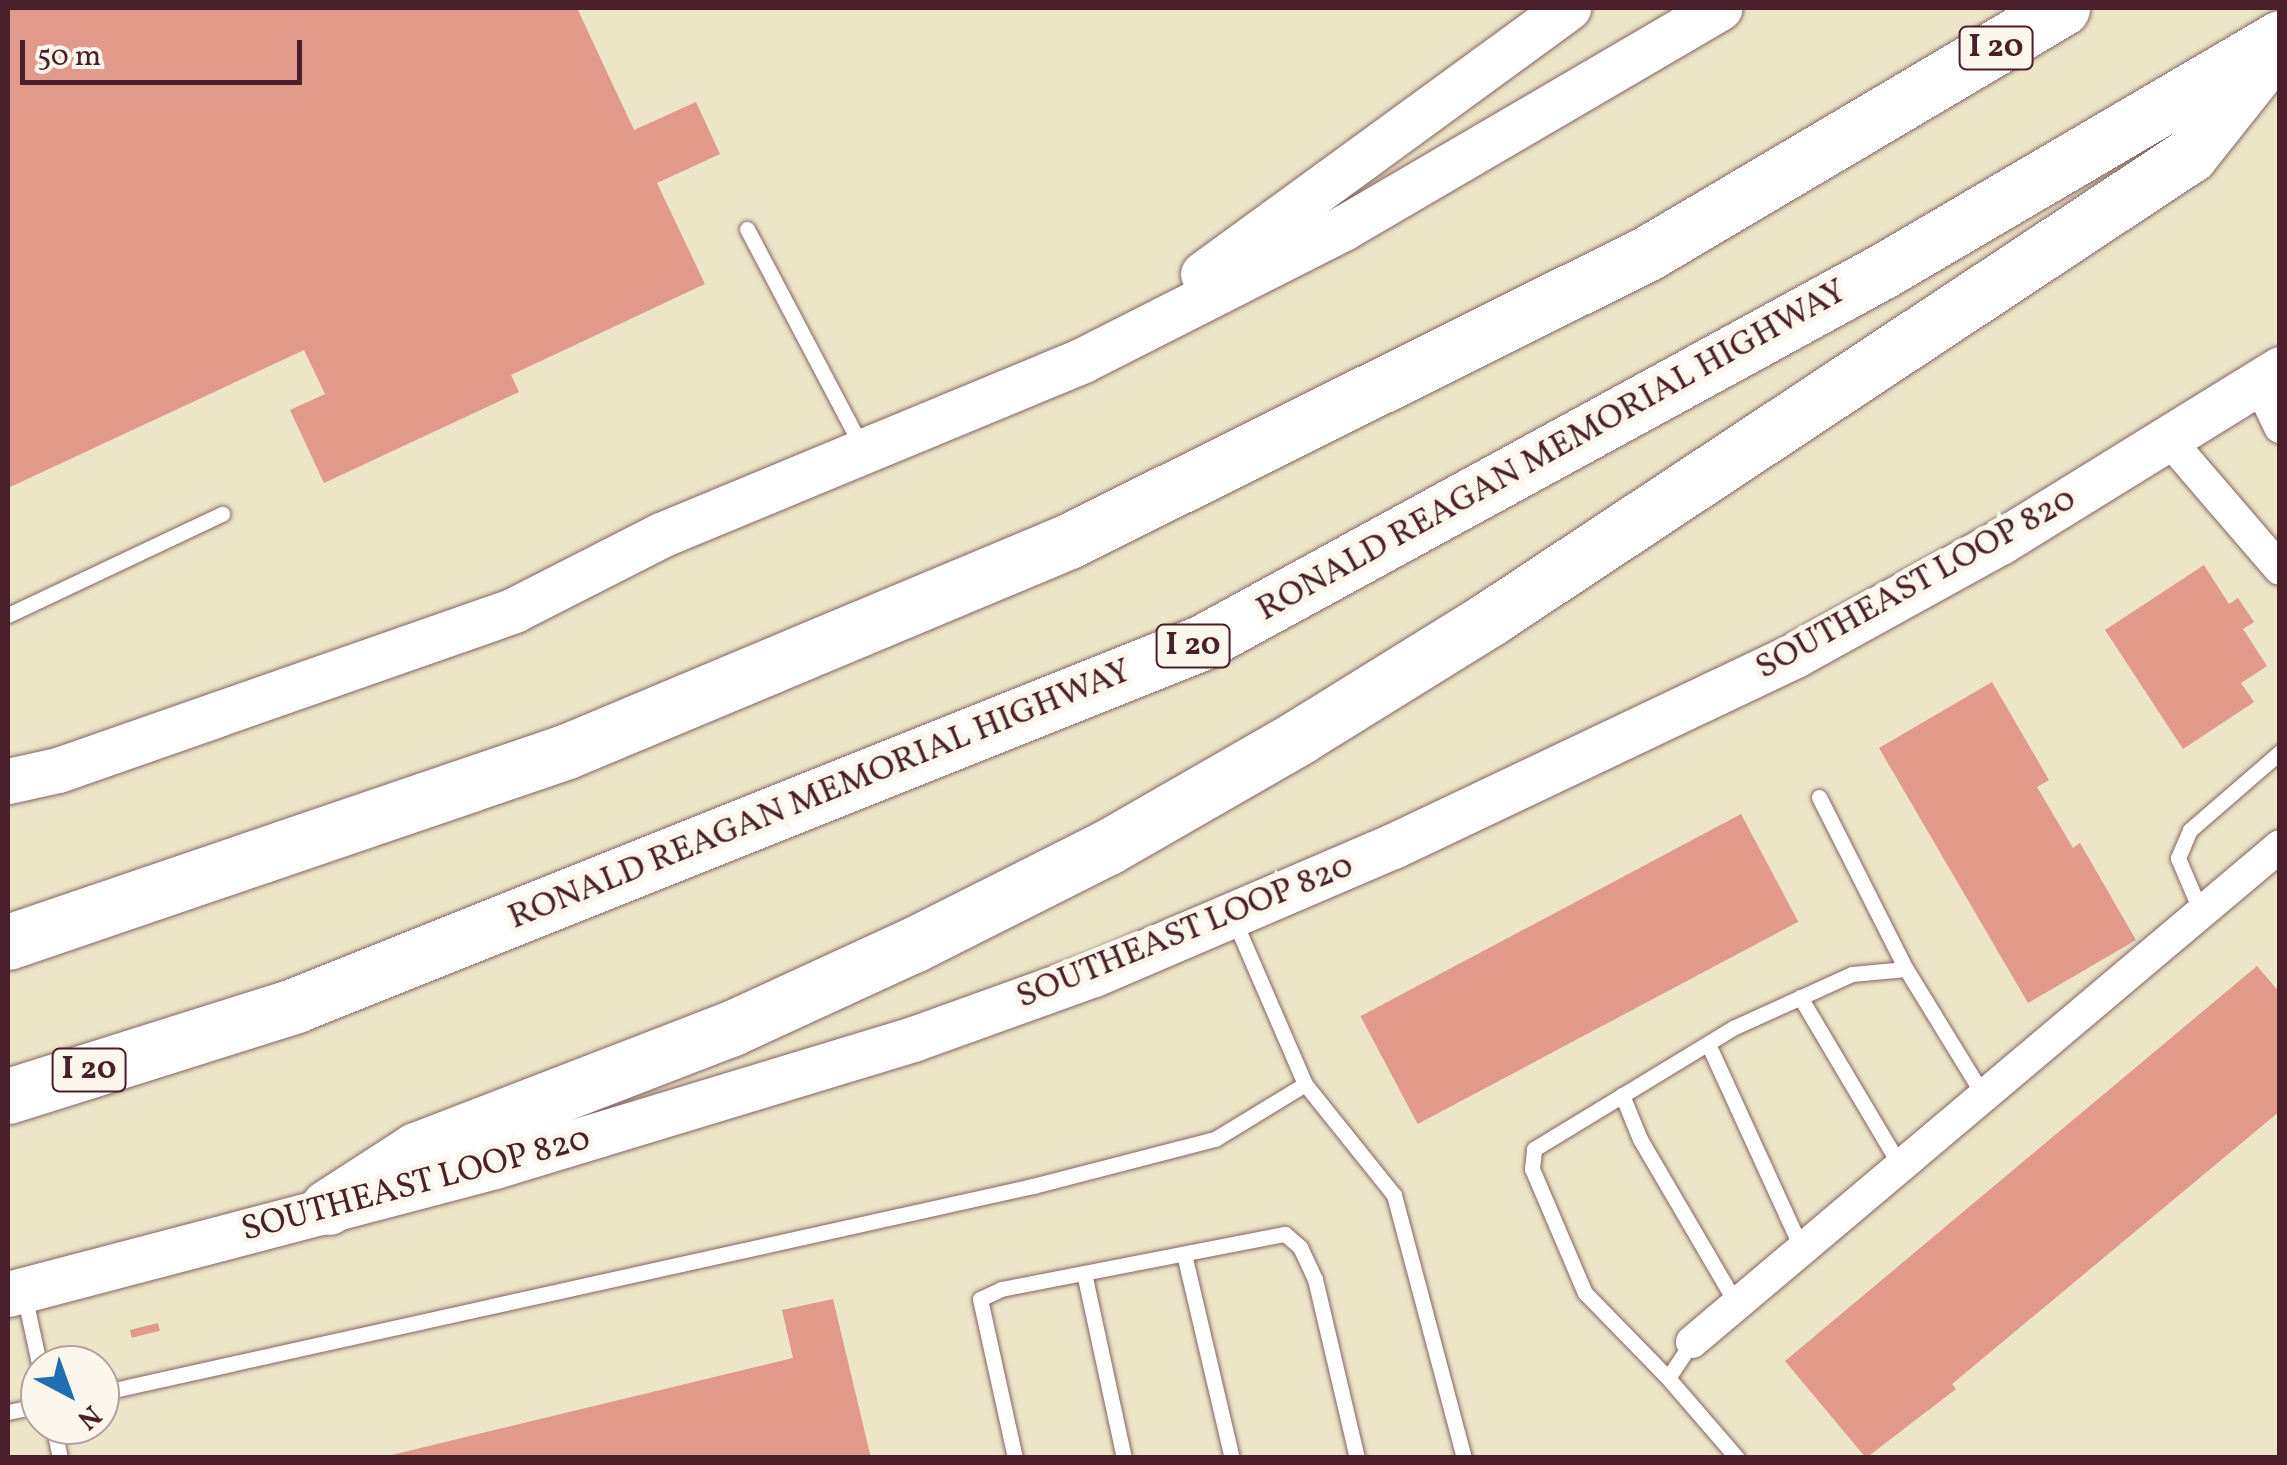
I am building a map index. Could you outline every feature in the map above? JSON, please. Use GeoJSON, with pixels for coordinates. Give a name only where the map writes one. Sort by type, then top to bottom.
{"type":"FeatureCollection","features":[{"type":"Feature","properties":{"kind":"highway","name":"I 20"},"geometry":{"type":"LineString","coordinates":[[8,942],[565,752],[1069,541],[1648,253],[2062,8]]}},
{"type":"Feature","properties":{"kind":"highway","name":"RONALD REAGAN MEMORIAL HIGHWAY"},"geometry":{"type":"LineString","coordinates":[[8,1096],[296,1005],[1204,642],[1883,271],[2280,40]]}},
{"type":"Feature","properties":{"kind":"highway"},"geometry":{"type":"LineString","coordinates":[[328,1208],[416,1150],[730,1029],[913,946],[1108,847],[1299,738],[1489,619],[2190,155],[2280,40]]}},
{"type":"Feature","properties":{"kind":"main road"},"geometry":{"type":"LineString","coordinates":[[1083,360],[1568,8]]}},
{"type":"Feature","properties":{"kind":"main road"},"geometry":{"type":"LineString","coordinates":[[8,781],[58,770],[514,610],[661,535],[1083,360],[1343,228],[1720,8]]}},
{"type":"Feature","properties":{"kind":"main road","name":"SOUTHEAST LOOP 820"},"geometry":{"type":"LineString","coordinates":[[15,1292],[495,1166],[913,1040],[1232,915],[1393,846],[1795,655],[2169,440],[2269,376]]}},
{"type":"Feature","properties":{"kind":"street"},"geometry":{"type":"LineString","coordinates":[[2269,376],[2280,427]]}},
{"type":"Feature","properties":{"kind":"street"},"geometry":{"type":"LineString","coordinates":[[2169,440],[2280,569]]}},
{"type":"Feature","properties":{"kind":"street"},"geometry":{"type":"LineString","coordinates":[[1692,1342],[1982,1093],[2277,854]]}},
{"type":"Feature","properties":{"kind":"lane"},"geometry":{"type":"LineString","coordinates":[[747,229],[864,451]]}},
{"type":"Feature","properties":{"kind":"lane"},"geometry":{"type":"LineString","coordinates":[[8,614],[222,514]]}},
{"type":"Feature","properties":{"kind":"lane"},"geometry":{"type":"LineString","coordinates":[[2201,912],[2178,858],[2190,830],[2280,752]]}},
{"type":"Feature","properties":{"kind":"lane"},"geometry":{"type":"LineString","coordinates":[[1818,797],[1906,969],[1982,1093]]}},
{"type":"Feature","properties":{"kind":"lane"},"geometry":{"type":"LineString","coordinates":[[1232,915],[1306,1084],[1394,1195],[1464,1458]]}},
{"type":"Feature","properties":{"kind":"lane"},"geometry":{"type":"LineString","coordinates":[[1737,1458],[1668,1378],[1585,1293],[1532,1169],[1534,1148],[1554,1131],[1708,1044],[1800,998],[1852,974],[1906,969]]}},
{"type":"Feature","properties":{"kind":"lane"},"geometry":{"type":"LineString","coordinates":[[1800,998],[1900,1164]]}},
{"type":"Feature","properties":{"kind":"lane"},"geometry":{"type":"LineString","coordinates":[[1708,1044],[1802,1249]]}},
{"type":"Feature","properties":{"kind":"lane"},"geometry":{"type":"LineString","coordinates":[[120,1388],[1169,1155],[1215,1139],[1306,1084]]}},
{"type":"Feature","properties":{"kind":"lane"},"geometry":{"type":"LineString","coordinates":[[1622,1095],[1649,1156],[1738,1305]]}},
{"type":"Feature","properties":{"kind":"lane"},"geometry":{"type":"LineString","coordinates":[[1015,1458],[980,1299],[1084,1273],[1285,1234],[1300,1247],[1315,1279],[1357,1458]]}},
{"type":"Feature","properties":{"kind":"lane"},"geometry":{"type":"LineString","coordinates":[[1184,1254],[1232,1458]]}},
{"type":"Feature","properties":{"kind":"lane"},"geometry":{"type":"LineString","coordinates":[[1084,1273],[1124,1458]]}},
{"type":"Feature","properties":{"kind":"lane"},"geometry":{"type":"LineString","coordinates":[[15,1292],[32,1345]]}},
{"type":"Feature","properties":{"kind":"lane"},"geometry":{"type":"LineString","coordinates":[[1668,1378],[1692,1342]]}},
{"type":"Feature","properties":{"kind":"building"},"geometry":{"type":"Polygon","coordinates":[[[8,8],[577,8],[634,130],[696,102],[720,154],[657,183],[705,284],[511,375],[519,392],[324,483],[290,410],[325,394],[304,350],[8,488],[8,8]]]}},
{"type":"Feature","properties":{"kind":"building"},"geometry":{"type":"Polygon","coordinates":[[[2204,565],[2229,604],[2238,598],[2254,622],[2243,629],[2267,666],[2241,683],[2254,702],[2183,749],[2105,630],[2204,565]]]}},
{"type":"Feature","properties":{"kind":"building"},"geometry":{"type":"Polygon","coordinates":[[[1992,682],[2049,780],[2037,787],[2073,848],[2080,843],[2136,940],[2028,1003],[1879,748],[1992,682]]]}},
{"type":"Feature","properties":{"kind":"building"},"geometry":{"type":"Polygon","coordinates":[[[1741,814],[1798,922],[1418,1124],[1360,1016],[1741,814]]]}},
{"type":"Feature","properties":{"kind":"building"},"geometry":{"type":"Polygon","coordinates":[[[2257,966],[2280,993],[2280,1111],[1952,1384],[1956,1389],[1866,1458],[1785,1361],[2257,966]]]}},
{"type":"Feature","properties":{"kind":"building"},"geometry":{"type":"Polygon","coordinates":[[[833,1299],[871,1458],[379,1458],[793,1358],[782,1310],[833,1299]]]}},
{"type":"Feature","properties":{"kind":"building"},"geometry":{"type":"Polygon","coordinates":[[[158,1323],[160,1331],[132,1338],[130,1330],[158,1323]]]}}]}
